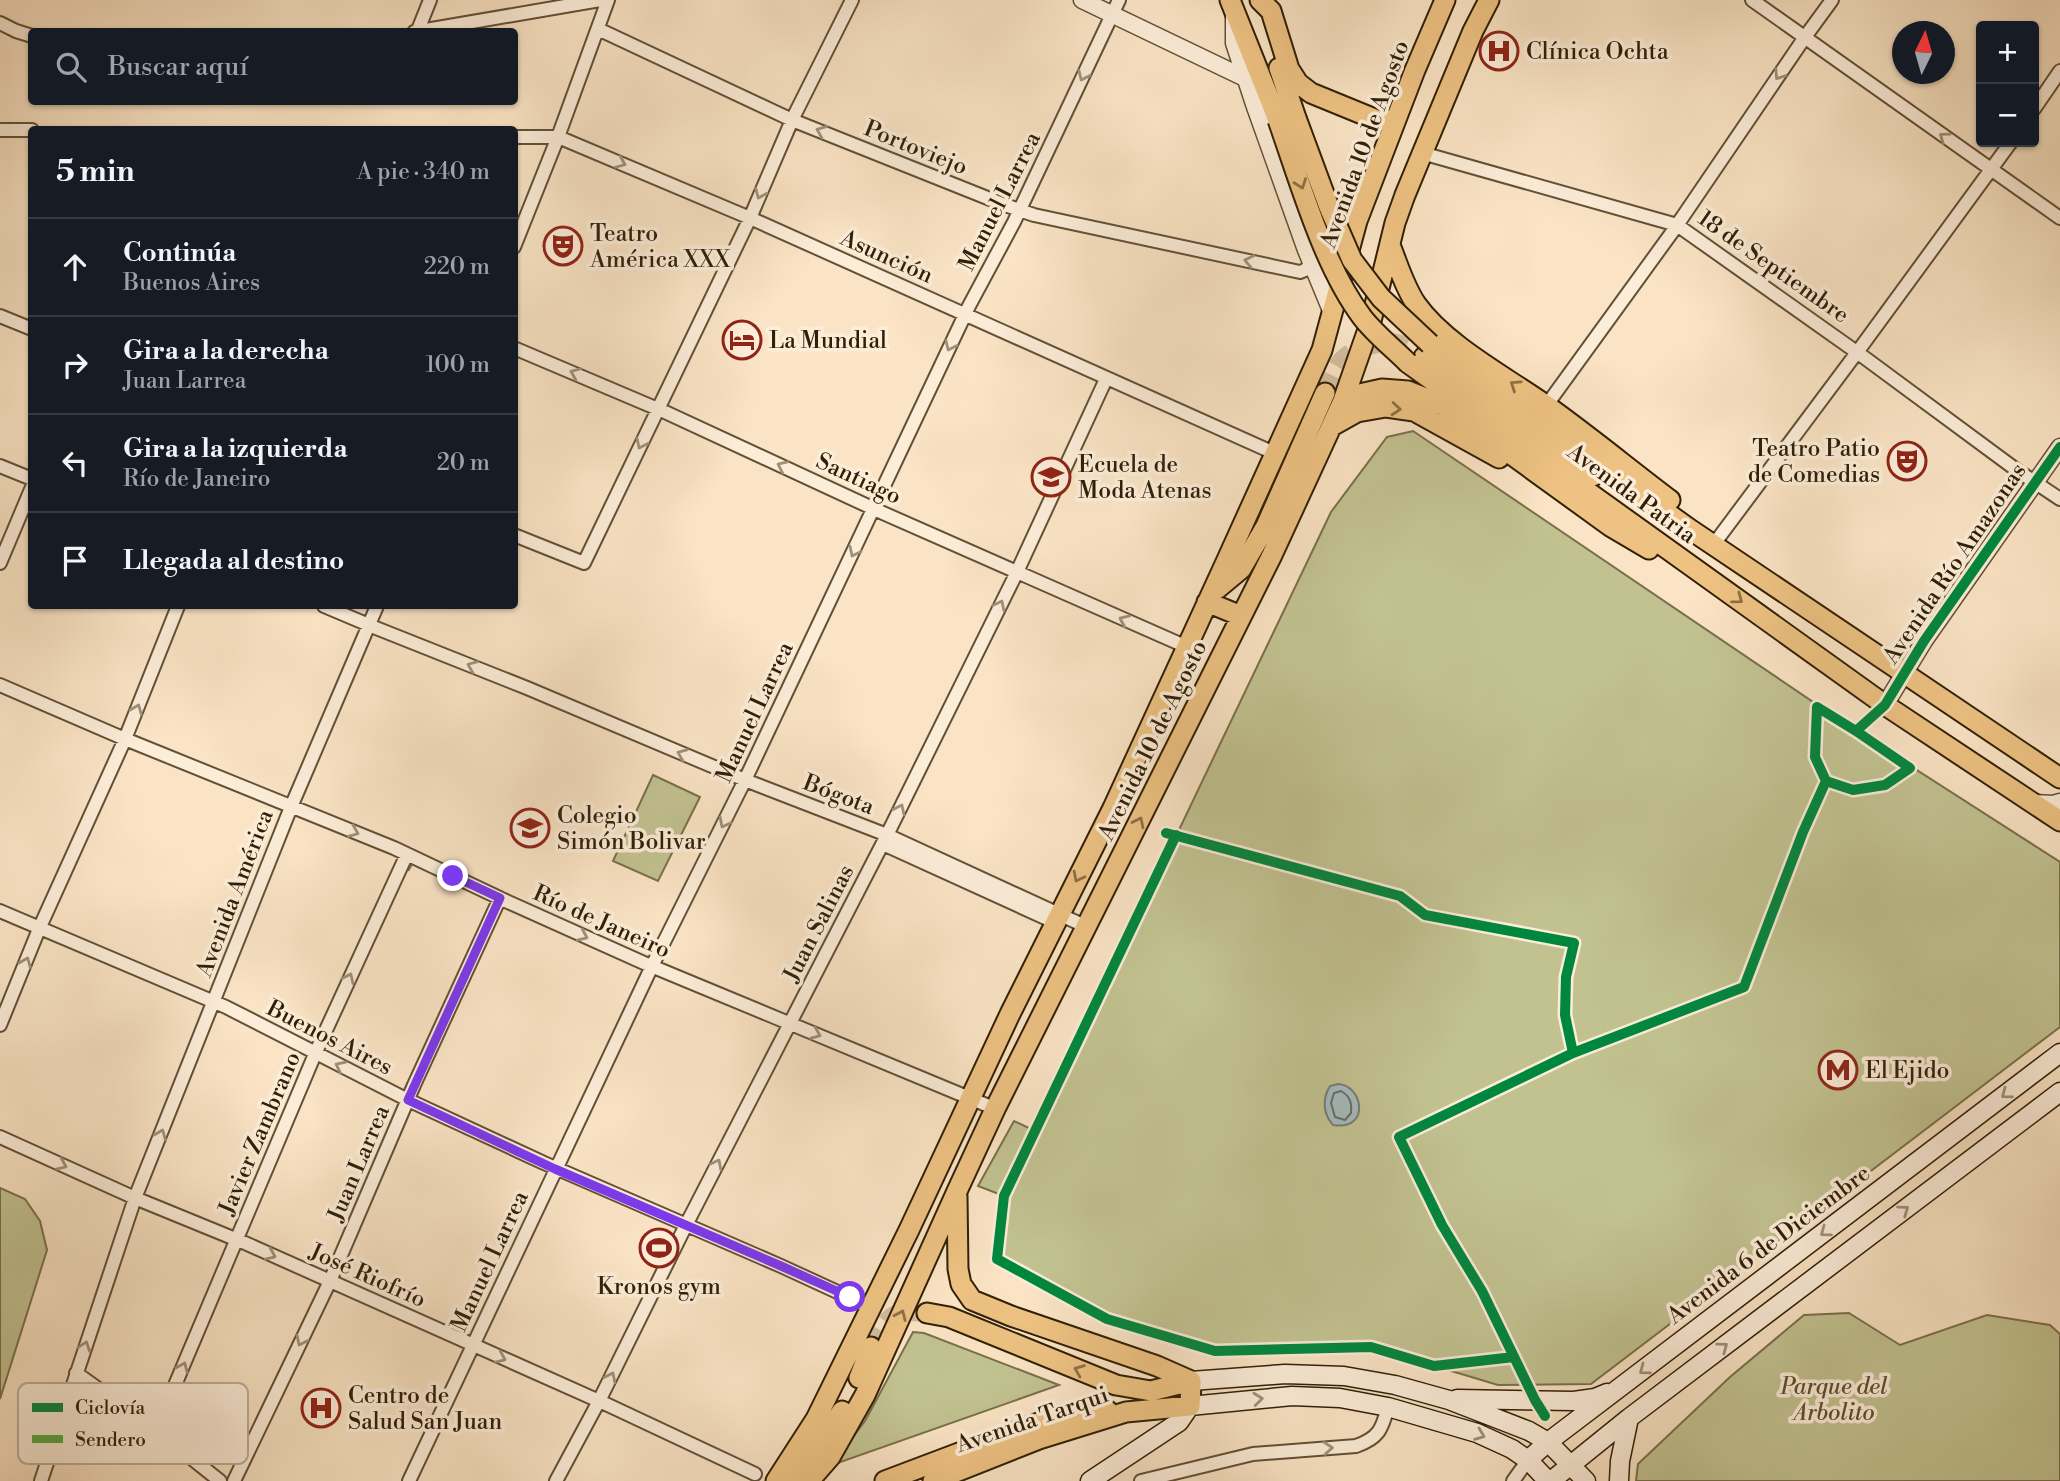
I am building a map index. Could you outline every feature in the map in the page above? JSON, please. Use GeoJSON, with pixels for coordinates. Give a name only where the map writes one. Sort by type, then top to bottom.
{"type":"FeatureCollection","features":[{"type":"Feature","properties":{"kind":"main road"},"geometry":{"type":"LineString","coordinates":[[1259,0],[1271,11],[1289,69],[1297,83],[1311,93],[1377,120],[1396,118]]}},
{"type":"Feature","properties":{"kind":"main road"},"geometry":{"type":"LineString","coordinates":[[1259,0],[1287,119]]}},
{"type":"Feature","properties":{"kind":"main road","name":"Avenida 10 de Agosto"},"geometry":{"type":"LineString","coordinates":[[776,1481],[816,1419],[1113,808],[1322,350],[1357,221],[1445,0]]}},
{"type":"Feature","properties":{"kind":"main road","name":"Avenida 10 de Agosto"},"geometry":{"type":"LineString","coordinates":[[809,1481],[830,1457],[865,1395],[996,1109],[1241,617],[1332,426],[1334,397],[1370,321],[1405,195],[1473,31],[1489,0]]}},
{"type":"Feature","properties":{"kind":"main road"},"geometry":{"type":"LineString","coordinates":[[1232,5],[1266,88],[1287,119]]}},
{"type":"Feature","properties":{"kind":"main road","name":"Avenida Patria"},"geometry":{"type":"LineString","coordinates":[[1287,119],[1352,260],[1381,298],[1403,321],[1421,355],[1702,573],[1885,705],[2060,821]]}},
{"type":"Feature","properties":{"kind":"main road","name":"Avenida Patria"},"geometry":{"type":"LineString","coordinates":[[1287,119],[1335,272],[1364,320],[1702,536],[2060,778]]}},
{"type":"Feature","properties":{"kind":"main road"},"geometry":{"type":"LineString","coordinates":[[1390,245],[1404,283],[1417,306],[1440,330],[1679,507],[1702,536]]}},
{"type":"Feature","properties":{"kind":"main road"},"geometry":{"type":"LineString","coordinates":[[1241,617],[1209,598],[1241,569],[1334,397],[1382,389],[1408,391],[1443,405],[1610,526],[1649,549],[1702,573]]}},
{"type":"Feature","properties":{"kind":"main road"},"geometry":{"type":"LineString","coordinates":[[1332,426],[1357,412],[1386,407],[1414,411],[1571,498]]}},
{"type":"Feature","properties":{"kind":"main road","name":"Avenida 6 de Diciembre"},"geometry":{"type":"LineString","coordinates":[[1528,1460],[1548,1442],[2060,1053]]}},
{"type":"Feature","properties":{"kind":"main road"},"geometry":{"type":"LineString","coordinates":[[1550,1481],[1629,1418],[2060,1092]]}},
{"type":"Feature","properties":{"kind":"main road","name":"Avenida Tarqui"},"geometry":{"type":"LineString","coordinates":[[957,1191],[958,1269],[961,1284],[972,1300],[1157,1366],[1191,1381],[1285,1374],[1344,1376],[1395,1385],[1449,1400],[1493,1416],[1548,1442],[1586,1481]]}},
{"type":"Feature","properties":{"kind":"main road"},"geometry":{"type":"LineString","coordinates":[[927,1313],[949,1317],[1116,1385],[1151,1391],[1191,1381],[1190,1406],[1179,1422],[1090,1481]]}},
{"type":"Feature","properties":{"kind":"main road"},"geometry":{"type":"LineString","coordinates":[[795,1481],[840,1417],[872,1347]]}},
{"type":"Feature","properties":{"kind":"main road"},"geometry":{"type":"LineString","coordinates":[[1449,1400],[1476,1398],[1574,1401],[1595,1398],[1620,1388]]}},
{"type":"Feature","properties":{"kind":"main road","name":"Avenida Tarqui"},"geometry":{"type":"LineString","coordinates":[[933,1481],[1039,1438],[1126,1412],[1292,1396],[1340,1398],[1388,1407],[1477,1433],[1512,1449],[1550,1481]]}},
{"type":"Feature","properties":{"kind":"main road"},"geometry":{"type":"LineString","coordinates":[[885,1481],[1057,1416],[1091,1410],[1126,1412]]}},
{"type":"Feature","properties":{"kind":"main road"},"geometry":{"type":"LineString","coordinates":[[1619,1481],[1620,1461],[1629,1418]]}},
{"type":"Feature","properties":{"kind":"street"},"geometry":{"type":"LineString","coordinates":[[417,28],[430,0]]}},
{"type":"Feature","properties":{"kind":"street"},"geometry":{"type":"LineString","coordinates":[[434,28],[600,0]]}},
{"type":"Feature","properties":{"kind":"street"},"geometry":{"type":"LineString","coordinates":[[518,237],[608,0]]}},
{"type":"Feature","properties":{"kind":"street"},"geometry":{"type":"LineString","coordinates":[[518,536],[584,563],[750,218],[792,120],[852,0]]}},
{"type":"Feature","properties":{"kind":"street"},"geometry":{"type":"LineString","coordinates":[[1082,0],[1115,7],[1266,88]]}},
{"type":"Feature","properties":{"kind":"street"},"geometry":{"type":"LineString","coordinates":[[1752,0],[2060,218]]}},
{"type":"Feature","properties":{"kind":"street"},"geometry":{"type":"LineString","coordinates":[[1546,406],[1677,225],[1832,0]]}},
{"type":"Feature","properties":{"kind":"street"},"geometry":{"type":"LineString","coordinates":[[1232,5],[1234,43],[1332,313]]}},
{"type":"Feature","properties":{"kind":"street","name":"Manuel Larrea"},"geometry":{"type":"LineString","coordinates":[[409,1481],[652,966],[745,780],[965,315],[1020,210],[1115,7]]}},
{"type":"Feature","properties":{"kind":"street"},"geometry":{"type":"LineString","coordinates":[[0,23],[28,35]]}},
{"type":"Feature","properties":{"kind":"street","name":"Portoviejo"},"geometry":{"type":"LineString","coordinates":[[598,29],[792,120],[1034,215],[1300,272],[1312,263]]}},
{"type":"Feature","properties":{"kind":"street"},"geometry":{"type":"LineString","coordinates":[[2039,102],[2060,71]]}},
{"type":"Feature","properties":{"kind":"street"},"geometry":{"type":"LineString","coordinates":[[0,130],[28,130]]}},
{"type":"Feature","properties":{"kind":"street","name":"Asunción"},"geometry":{"type":"LineString","coordinates":[[518,137],[558,137],[750,218],[1274,453]]}},
{"type":"Feature","properties":{"kind":"street"},"geometry":{"type":"LineString","coordinates":[[1702,536],[1857,352],[2007,147]]}},
{"type":"Feature","properties":{"kind":"street","name":"18 de Septiembre"},"geometry":{"type":"LineString","coordinates":[[1422,153],[1677,225],[2060,499]]}},
{"type":"Feature","properties":{"kind":"street"},"geometry":{"type":"LineString","coordinates":[[0,316],[28,327]]}},
{"type":"Feature","properties":{"kind":"street","name":"Santiago"},"geometry":{"type":"LineString","coordinates":[[518,350],[658,409],[874,509],[1187,647]]}},
{"type":"Feature","properties":{"kind":"street","name":"Juan Salinas"},"geometry":{"type":"LineString","coordinates":[[556,1481],[885,839],[1017,572],[1106,379]]}},
{"type":"Feature","properties":{"kind":"street","name":"Avenida Río Amazonas"},"geometry":{"type":"LineString","coordinates":[[1885,705],[1938,621],[2060,447]]}},
{"type":"Feature","properties":{"kind":"street"},"geometry":{"type":"LineString","coordinates":[[0,466],[28,477]]}},
{"type":"Feature","properties":{"kind":"street"},"geometry":{"type":"LineString","coordinates":[[0,563],[28,496]]}},
{"type":"Feature","properties":{"kind":"street"},"geometry":{"type":"LineString","coordinates":[[0,1025],[39,929],[125,739],[177,609]]}},
{"type":"Feature","properties":{"kind":"street","name":"Bógota"},"geometry":{"type":"LineString","coordinates":[[331,609],[527,688],[885,839],[1057,919],[1087,927]]}},
{"type":"Feature","properties":{"kind":"street","name":"Avenida América"},"geometry":{"type":"LineString","coordinates":[[73,1383],[135,1198],[291,807],[376,609]]}},
{"type":"Feature","properties":{"kind":"street","name":"Río de Janeiro"},"geometry":{"type":"LineString","coordinates":[[0,685],[407,854],[652,966],[996,1109]]}},
{"type":"Feature","properties":{"kind":"street"},"geometry":{"type":"LineString","coordinates":[[2034,803],[2060,802]]}},
{"type":"Feature","properties":{"kind":"street","name":"Javier Zambrano"},"geometry":{"type":"LineString","coordinates":[[176,1383],[314,1054],[407,854]]}},
{"type":"Feature","properties":{"kind":"street","name":"Juan Larrea"},"geometry":{"type":"LineString","coordinates":[[248,1452],[330,1281],[408,1100],[500,898]]}},
{"type":"Feature","properties":{"kind":"street","name":"Buenos Aires"},"geometry":{"type":"LineString","coordinates":[[0,911],[214,1002],[314,1054],[555,1169],[686,1224],[870,1307]]}},
{"type":"Feature","properties":{"kind":"street","name":"José Riofrío"},"geometry":{"type":"LineString","coordinates":[[0,1137],[599,1401],[755,1474]]}},
{"type":"Feature","properties":{"kind":"street"},"geometry":{"type":"LineString","coordinates":[[76,1373],[90,1383]]}},
{"type":"Feature","properties":{"kind":"street"},"geometry":{"type":"LineString","coordinates":[[1141,1481],[1253,1454],[1356,1446],[1372,1441],[1382,1427],[1388,1407]]}},
{"type":"Feature","properties":{"kind":"street","name":"Avenida 6 de Diciembre"},"geometry":{"type":"LineString","coordinates":[[1513,1481],[1528,1460]]}},
{"type":"Feature","properties":{"kind":"street","name":"Avenida América"},"geometry":{"type":"LineString","coordinates":[[41,1481],[47,1464]]}},
{"type":"Feature","properties":{"kind":"street"},"geometry":{"type":"LineString","coordinates":[[199,1464],[220,1481]]}},
{"type":"Feature","properties":{"kind":"street","name":"Juan Larrea"},"geometry":{"type":"LineString","coordinates":[[234,1481],[242,1464]]}},
{"type":"Feature","properties":{"kind":"green space"},"geometry":{"type":"Polygon","coordinates":[[[1413,431],[1856,731],[2060,862],[2060,1027],[1591,1384],[1498,1385],[1371,1347],[1215,1351],[1107,1319],[997,1259],[1004,1196],[978,1186],[1014,1121],[1035,1131],[1331,512],[1387,437],[1413,431]]]}},
{"type":"Feature","properties":{"kind":"green space"},"geometry":{"type":"Polygon","coordinates":[[[653,775],[700,797],[658,881],[613,861],[653,775]]]}},
{"type":"Feature","properties":{"kind":"green space"},"geometry":{"type":"Polygon","coordinates":[[[0,1188],[25,1199],[40,1221],[47,1250],[0,1399],[0,1188]]]}},
{"type":"Feature","properties":{"kind":"green space","name":"Parque del Arbolito"},"geometry":{"type":"Polygon","coordinates":[[[1849,1313],[1900,1345],[1987,1315],[2050,1325],[2060,1334],[2060,1481],[1636,1481],[1638,1464],[1730,1377],[1804,1315],[1849,1313]]]}},
{"type":"Feature","properties":{"kind":"green space"},"geometry":{"type":"Polygon","coordinates":[[[913,1332],[924,1333],[1059,1385],[832,1465],[865,1421],[913,1332]]]}},
{"type":"Feature","properties":{"kind":"water"},"geometry":{"type":"Polygon","coordinates":[[[1330,1086],[1347,1086],[1353,1092],[1359,1107],[1358,1115],[1345,1125],[1333,1125],[1326,1111],[1327,1091],[1330,1086]]]}},
{"type":"Feature","properties":{"kind":"waterway"},"geometry":{"type":"LineString","coordinates":[[408,869],[414,858]]}},
{"type":"Feature","properties":{"kind":"tunnel"},"geometry":{"type":"LineString","coordinates":[[1325,393],[1340,363],[1350,354],[1365,347],[1395,343],[1424,357]]}},
{"type":"Feature","properties":{"kind":"tunnel"},"geometry":{"type":"LineString","coordinates":[[871,1347],[892,1317],[905,1312],[927,1313]]}},
{"type":"Feature","properties":{"kind":"cycle path"},"geometry":{"type":"LineString","coordinates":[[1856,731],[1910,768],[1885,785],[1853,790],[1826,781],[1815,757],[1817,707],[1856,731],[1885,705],[1924,641],[2060,447]]}},
{"type":"Feature","properties":{"kind":"cycle path"},"geometry":{"type":"LineString","coordinates":[[1545,1416],[1482,1291],[1442,1225],[1399,1137],[1573,1053],[1744,987],[1803,832],[1826,781]]}},
{"type":"Feature","properties":{"kind":"cycle path"},"geometry":{"type":"LineString","coordinates":[[1166,833],[1400,896],[1425,915],[1574,943],[1566,977],[1565,1015],[1573,1053]]}},
{"type":"Feature","properties":{"kind":"cycle path"},"geometry":{"type":"LineString","coordinates":[[1176,835],[1004,1196],[997,1259],[1107,1319],[1215,1351],[1371,1347],[1434,1366],[1514,1357]]}},
{"type":"Feature","properties":{"kind":"place","name":"Clínica Ochta"},"geometry":{"type":"Point","coordinates":[1499,51]}},
{"type":"Feature","properties":{"kind":"place","name":"Teatro América XXX"},"geometry":{"type":"Point","coordinates":[563,246]}},
{"type":"Feature","properties":{"kind":"place","name":"La Mundial"},"geometry":{"type":"Point","coordinates":[742,340]}},
{"type":"Feature","properties":{"kind":"place","name":"Teatro Patio de Comedias"},"geometry":{"type":"Point","coordinates":[1907,461]}},
{"type":"Feature","properties":{"kind":"place","name":"Ecuela de Moda Atenas"},"geometry":{"type":"Point","coordinates":[1051,477]}},
{"type":"Feature","properties":{"kind":"place","name":"Colegio Simón Bolivar"},"geometry":{"type":"Point","coordinates":[530,828]}},
{"type":"Feature","properties":{"kind":"place","name":"El Ejido"},"geometry":{"type":"Point","coordinates":[1838,1070]}},
{"type":"Feature","properties":{"kind":"place","name":"Kronos gym"},"geometry":{"type":"Point","coordinates":[659,1248]}},
{"type":"Feature","properties":{"kind":"place","name":"Centro de Salud San Juan"},"geometry":{"type":"Point","coordinates":[321,1408]}},
{"type":"Feature","properties":{"kind":"route"},"geometry":{"type":"LineString","coordinates":[[453,876],[500,898],[408,1100],[555,1169],[850,1297]]}}]}
